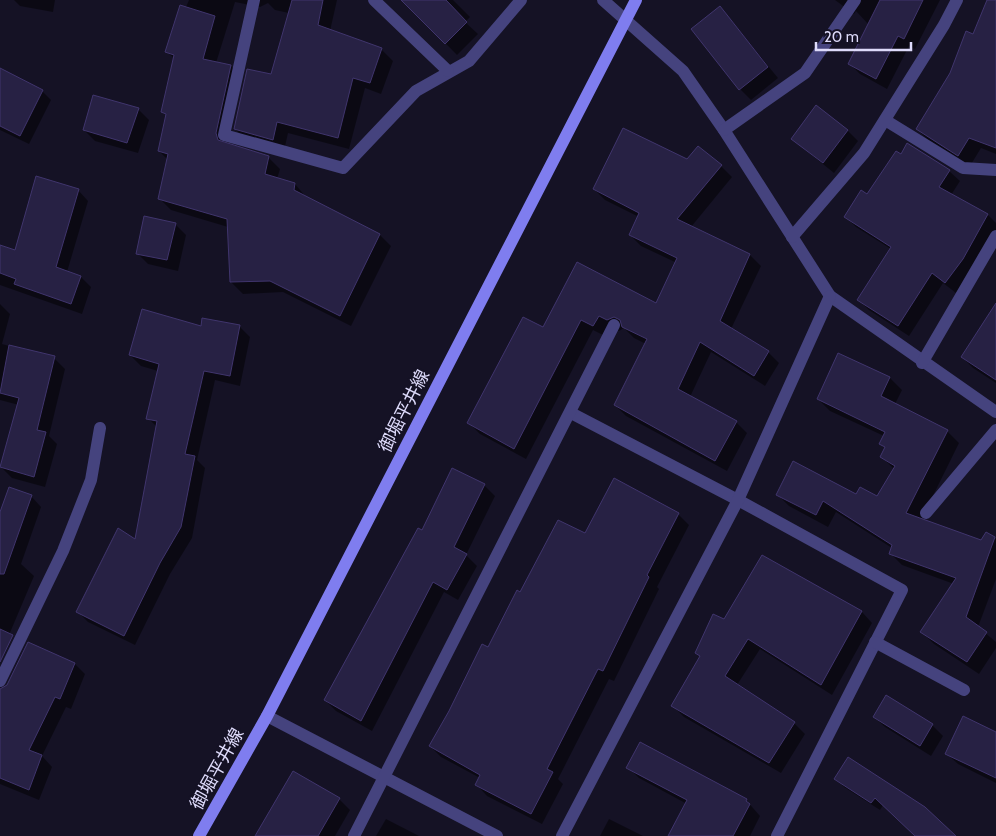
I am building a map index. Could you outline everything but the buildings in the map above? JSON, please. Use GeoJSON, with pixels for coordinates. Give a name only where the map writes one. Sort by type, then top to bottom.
{"type":"FeatureCollection","features":[{"type":"Feature","properties":{"kind":"street"},"geometry":{"type":"LineString","coordinates":[[254,0],[224,135],[343,168],[416,91],[448,71],[469,61],[521,0]]}},
{"type":"Feature","properties":{"kind":"street"},"geometry":{"type":"LineString","coordinates":[[374,0],[448,71]]}},
{"type":"Feature","properties":{"kind":"street"},"geometry":{"type":"LineString","coordinates":[[603,0],[683,71],[724,130],[830,296],[922,363],[996,412]]}},
{"type":"Feature","properties":{"kind":"street","name":"御堀平井線"},"geometry":{"type":"LineString","coordinates":[[199,836],[267,716],[636,0]]}},
{"type":"Feature","properties":{"kind":"street"},"geometry":{"type":"LineString","coordinates":[[724,130],[805,73],[855,0]]}},
{"type":"Feature","properties":{"kind":"street"},"geometry":{"type":"LineString","coordinates":[[792,238],[864,153],[957,0]]}},
{"type":"Feature","properties":{"kind":"street"},"geometry":{"type":"LineString","coordinates":[[884,120],[963,168],[996,170]]}},
{"type":"Feature","properties":{"kind":"street"},"geometry":{"type":"LineString","coordinates":[[922,363],[996,236]]}},
{"type":"Feature","properties":{"kind":"street"},"geometry":{"type":"LineString","coordinates":[[562,836],[738,500],[830,296]]}},
{"type":"Feature","properties":{"kind":"street"},"geometry":{"type":"LineString","coordinates":[[354,836],[386,777],[614,325]]}},
{"type":"Feature","properties":{"kind":"street"},"geometry":{"type":"LineString","coordinates":[[571,412],[738,500],[902,590],[777,836]]}},
{"type":"Feature","properties":{"kind":"street"},"geometry":{"type":"LineString","coordinates":[[0,681],[63,551],[91,480],[100,428]]}},
{"type":"Feature","properties":{"kind":"street"},"geometry":{"type":"LineString","coordinates":[[926,512],[996,430]]}},
{"type":"Feature","properties":{"kind":"street"},"geometry":{"type":"LineString","coordinates":[[875,642],[964,690]]}},
{"type":"Feature","properties":{"kind":"street"},"geometry":{"type":"LineString","coordinates":[[267,716],[498,836]]}}]}
